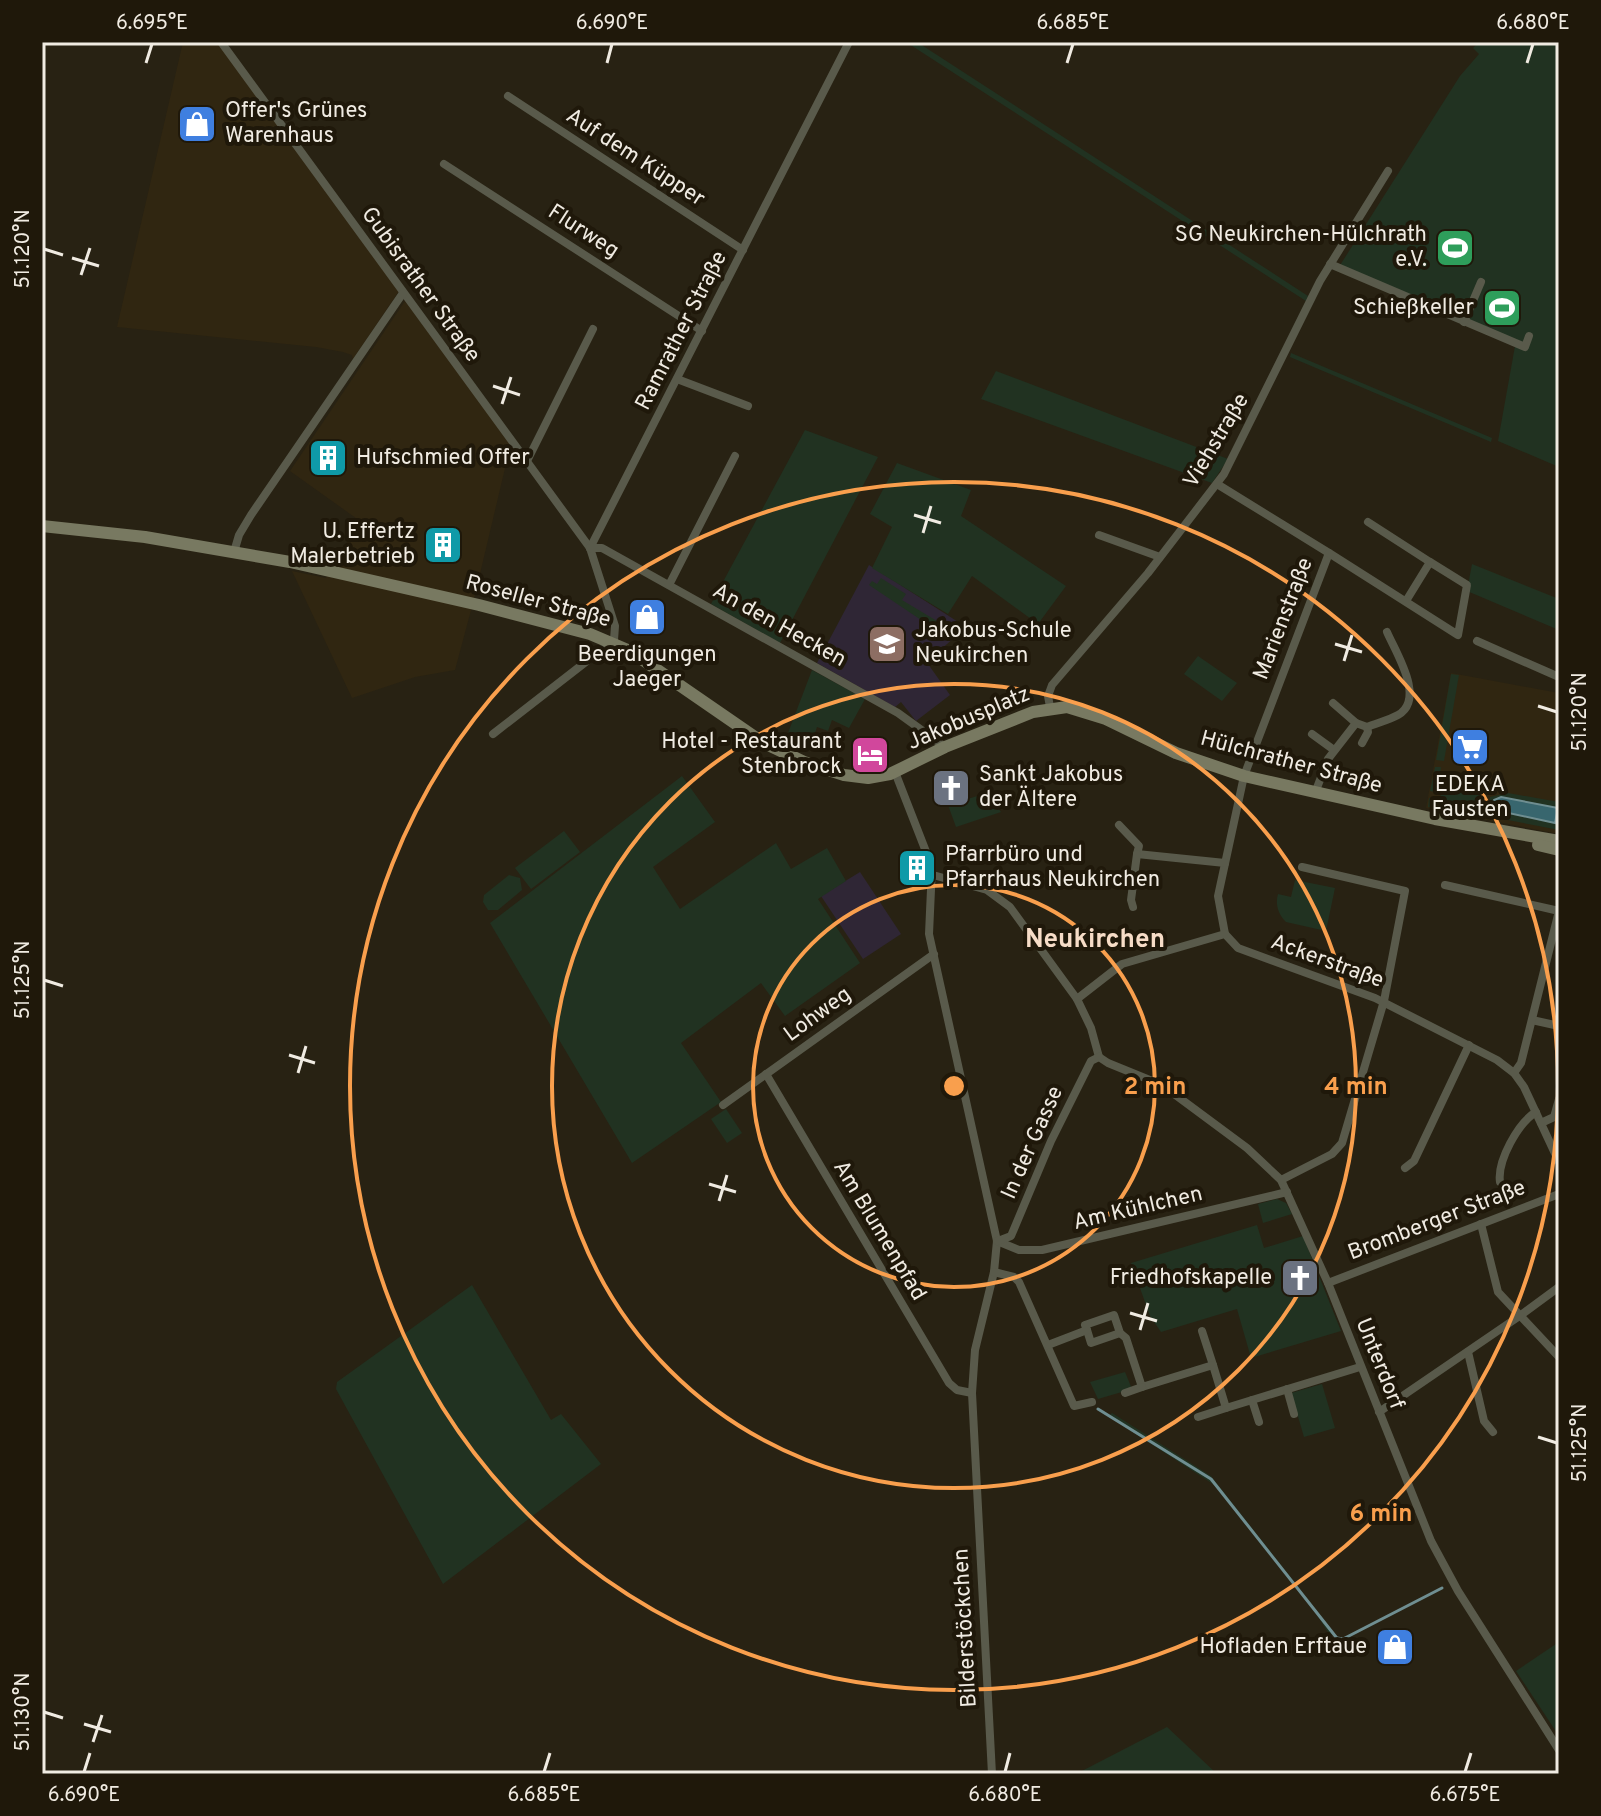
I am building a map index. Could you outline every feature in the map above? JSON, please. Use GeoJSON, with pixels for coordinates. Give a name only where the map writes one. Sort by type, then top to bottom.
{"type":"FeatureCollection","features":[{"type":"Feature","properties":{"kind":"street","name":"Gubisrather Straße"},"geometry":{"type":"LineString","coordinates":[[221,42],[590,548]]}},
{"type":"Feature","properties":{"kind":"street","name":"Ramrather Straße"},"geometry":{"type":"LineString","coordinates":[[590,548],[849,42]]}},
{"type":"Feature","properties":{"kind":"street","name":"Auf dem Küpper"},"geometry":{"type":"LineString","coordinates":[[508,96],[743,250]]}},
{"type":"Feature","properties":{"kind":"street","name":"Flurweg"},"geometry":{"type":"LineString","coordinates":[[444,164],[702,331]]}},
{"type":"Feature","properties":{"kind":"street","name":"Viehstraße"},"geometry":{"type":"LineString","coordinates":[[1050,707],[1050,687],[1160,557],[1231,463],[1330,264],[1388,171]]}},
{"type":"Feature","properties":{"kind":"street"},"geometry":{"type":"LineString","coordinates":[[1330,264],[1525,347],[1529,336]]}},
{"type":"Feature","properties":{"kind":"street"},"geometry":{"type":"LineString","coordinates":[[1464,322],[1481,282]]}},
{"type":"Feature","properties":{"kind":"street"},"geometry":{"type":"LineString","coordinates":[[234,552],[247,522],[403,293]]}},
{"type":"Feature","properties":{"kind":"street"},"geometry":{"type":"LineString","coordinates":[[527,461],[593,329]]}},
{"type":"Feature","properties":{"kind":"street"},"geometry":{"type":"LineString","coordinates":[[677,379],[748,406]]}},
{"type":"Feature","properties":{"kind":"street"},"geometry":{"type":"LineString","coordinates":[[669,585],[735,456]]}},
{"type":"Feature","properties":{"kind":"street","name":"Marienstraße"},"geometry":{"type":"LineString","coordinates":[[1217,484],[1329,553],[1244,776],[1218,902],[1225,934]]}},
{"type":"Feature","properties":{"kind":"street"},"geometry":{"type":"LineString","coordinates":[[1329,553],[1458,635],[1467,585],[1368,522]]}},
{"type":"Feature","properties":{"kind":"street","name":"Roseller Straße"},"geometry":{"type":"LineString","coordinates":[[42,526],[117,533],[234,552],[576,629],[613,642],[640,658],[729,722],[783,753],[855,777],[895,772]]}},
{"type":"Feature","properties":{"kind":"street"},"geometry":{"type":"LineString","coordinates":[[1099,535],[1160,557]]}},
{"type":"Feature","properties":{"kind":"street"},"geometry":{"type":"LineString","coordinates":[[493,734],[613,642],[615,628],[590,548]]}},
{"type":"Feature","properties":{"kind":"street","name":"An den Hecken"},"geometry":{"type":"LineString","coordinates":[[590,548],[602,548],[898,713],[945,747]]}},
{"type":"Feature","properties":{"kind":"street"},"geometry":{"type":"LineString","coordinates":[[1406,601],[1430,562]]}},
{"type":"Feature","properties":{"kind":"street"},"geometry":{"type":"LineString","coordinates":[[1333,703],[1356,723],[1367,727],[1401,713],[1410,698],[1410,686],[1387,632]]}},
{"type":"Feature","properties":{"kind":"street"},"geometry":{"type":"LineString","coordinates":[[1477,641],[1559,677]]}},
{"type":"Feature","properties":{"kind":"street","name":"Hülchrather Straße"},"geometry":{"type":"LineString","coordinates":[[1050,707],[1084,711],[1166,749],[1244,776],[1559,850]]}},
{"type":"Feature","properties":{"kind":"street","name":"Jakobusplatz"},"geometry":{"type":"LineString","coordinates":[[997,1241],[929,927],[933,875],[916,821],[895,772],[945,747],[1050,707]]}},
{"type":"Feature","properties":{"kind":"street"},"geometry":{"type":"LineString","coordinates":[[1315,793],[1328,759],[1356,723]]}},
{"type":"Feature","properties":{"kind":"street"},"geometry":{"type":"LineString","coordinates":[[1362,743],[1368,732],[1367,727]]}},
{"type":"Feature","properties":{"kind":"street"},"geometry":{"type":"LineString","coordinates":[[1312,734],[1334,750]]}},
{"type":"Feature","properties":{"kind":"street","name":"Hülchrather Straße"},"geometry":{"type":"LineString","coordinates":[[1435,819],[1559,841]]}},
{"type":"Feature","properties":{"kind":"street"},"geometry":{"type":"LineString","coordinates":[[1119,825],[1139,846],[1131,900],[1133,907]]}},
{"type":"Feature","properties":{"kind":"street"},"geometry":{"type":"LineString","coordinates":[[1137,854],[1225,863]]}},
{"type":"Feature","properties":{"kind":"street"},"geometry":{"type":"LineString","coordinates":[[1281,1180],[1332,1154],[1340,1146],[1384,1001],[1405,891],[1302,867]]}},
{"type":"Feature","properties":{"kind":"street"},"geometry":{"type":"LineString","coordinates":[[933,875],[984,889],[1002,900],[1077,999],[1091,1028],[1099,1057]]}},
{"type":"Feature","properties":{"kind":"street"},"geometry":{"type":"LineString","coordinates":[[1445,885],[1559,911],[1521,1063],[1514,1073]]}},
{"type":"Feature","properties":{"kind":"street"},"geometry":{"type":"LineString","coordinates":[[1077,999],[1122,964],[1225,934]]}},
{"type":"Feature","properties":{"kind":"street","name":"Ackerstraße"},"geometry":{"type":"LineString","coordinates":[[1225,934],[1238,948],[1384,1001],[1497,1060],[1514,1073],[1524,1087],[1559,1162]]}},
{"type":"Feature","properties":{"kind":"street","name":"Lohweg"},"geometry":{"type":"LineString","coordinates":[[723,1105],[934,954]]}},
{"type":"Feature","properties":{"kind":"street"},"geometry":{"type":"LineString","coordinates":[[1532,1020],[1559,1026]]}},
{"type":"Feature","properties":{"kind":"street"},"geometry":{"type":"LineString","coordinates":[[1405,1168],[1414,1161],[1469,1045]]}},
{"type":"Feature","properties":{"kind":"street","name":"In der Gasse"},"geometry":{"type":"LineString","coordinates":[[997,1241],[1011,1236],[1051,1141],[1091,1061],[1099,1057]]}},
{"type":"Feature","properties":{"kind":"street","name":"Unterdorf"},"geometry":{"type":"LineString","coordinates":[[1099,1057],[1165,1087],[1241,1142],[1281,1180],[1328,1283],[1426,1531],[1442,1564],[1559,1750]]}},
{"type":"Feature","properties":{"kind":"street","name":"Am Blumenpfad"},"geometry":{"type":"LineString","coordinates":[[766,1074],[949,1383],[957,1390],[972,1393]]}},
{"type":"Feature","properties":{"kind":"street"},"geometry":{"type":"LineString","coordinates":[[1541,1123],[1551,1120],[1559,1099]]}},
{"type":"Feature","properties":{"kind":"street"},"geometry":{"type":"LineString","coordinates":[[1500,1182],[1500,1171],[1516,1132],[1536,1112]]}},
{"type":"Feature","properties":{"kind":"street","name":"Am Kühlchen"},"geometry":{"type":"LineString","coordinates":[[997,1241],[1019,1250],[1042,1250],[1287,1192]]}},
{"type":"Feature","properties":{"kind":"street","name":"Bromberger Straße"},"geometry":{"type":"LineString","coordinates":[[1328,1283],[1559,1194]]}},
{"type":"Feature","properties":{"kind":"street"},"geometry":{"type":"LineString","coordinates":[[1481,1224],[1498,1292],[1559,1357]]}},
{"type":"Feature","properties":{"kind":"street","name":"Bilderstöckchen"},"geometry":{"type":"LineString","coordinates":[[992,1774],[972,1393],[979,1329],[994,1272],[997,1241]]}},
{"type":"Feature","properties":{"kind":"street"},"geometry":{"type":"LineString","coordinates":[[994,1272],[1018,1280],[1074,1406],[1092,1402]]}},
{"type":"Feature","properties":{"kind":"street"},"geometry":{"type":"LineString","coordinates":[[1379,1412],[1559,1287]]}},
{"type":"Feature","properties":{"kind":"street"},"geometry":{"type":"LineString","coordinates":[[1120,1333],[1091,1343],[1085,1325],[1114,1315],[1120,1333],[1126,1338],[1142,1387]]}},
{"type":"Feature","properties":{"kind":"street"},"geometry":{"type":"LineString","coordinates":[[1048,1345],[1087,1330]]}},
{"type":"Feature","properties":{"kind":"street"},"geometry":{"type":"LineString","coordinates":[[1202,1331],[1226,1408]]}},
{"type":"Feature","properties":{"kind":"street"},"geometry":{"type":"LineString","coordinates":[[1468,1352],[1484,1421],[1493,1432]]}},
{"type":"Feature","properties":{"kind":"street"},"geometry":{"type":"LineString","coordinates":[[1125,1393],[1213,1365]]}},
{"type":"Feature","properties":{"kind":"street"},"geometry":{"type":"LineString","coordinates":[[1198,1417],[1360,1367]]}},
{"type":"Feature","properties":{"kind":"street"},"geometry":{"type":"LineString","coordinates":[[1287,1389],[1294,1414]]}},
{"type":"Feature","properties":{"kind":"street"},"geometry":{"type":"LineString","coordinates":[[1252,1400],[1259,1422]]}},
{"type":"Feature","properties":{"kind":"shaded area"},"geometry":{"type":"Polygon","coordinates":[[[183,42],[218,42],[399,291],[353,359],[352,355],[343,352],[316,347],[117,327],[183,42]]]}},
{"type":"Feature","properties":{"kind":"shaded area"},"geometry":{"type":"Polygon","coordinates":[[[405,301],[511,443],[455,670],[415,677],[352,698],[292,571],[326,578],[360,521],[290,471],[405,301]]]}},
{"type":"Feature","properties":{"kind":"shaded area","name":"Jakobus-Schule Neukirchen"},"geometry":{"type":"Polygon","coordinates":[[[869,565],[966,627],[928,661],[950,695],[916,721],[901,702],[895,707],[817,663],[869,565]]]}},
{"type":"Feature","properties":{"kind":"shaded area"},"geometry":{"type":"Polygon","coordinates":[[[1451,673],[1559,693],[1559,834],[1426,808],[1451,673]]]}},
{"type":"Feature","properties":{"kind":"shaded area"},"geometry":{"type":"Polygon","coordinates":[[[860,872],[901,934],[863,959],[821,896],[860,872]]]}},
{"type":"Feature","properties":{"kind":"green space"},"geometry":{"type":"Polygon","coordinates":[[[906,42],[917,42],[1308,296],[1306,301],[906,42]]]}},
{"type":"Feature","properties":{"kind":"green space","name":"SG Neukirchen-Hülchrath e.V."},"geometry":{"type":"Polygon","coordinates":[[[1479,42],[1559,42],[1559,467],[1498,441],[1515,346],[1337,270],[1460,76],[1479,54],[1473,48],[1479,42]]]}},
{"type":"Feature","properties":{"kind":"green space"},"geometry":{"type":"Polygon","coordinates":[[[1291,353],[1492,438],[1491,442],[1290,357],[1291,353]]]}},
{"type":"Feature","properties":{"kind":"green space"},"geometry":{"type":"Polygon","coordinates":[[[996,371],[1228,459],[1212,483],[981,399],[996,371]]]}},
{"type":"Feature","properties":{"kind":"green space"},"geometry":{"type":"Polygon","coordinates":[[[805,430],[878,457],[780,643],[711,604],[805,430]]]}},
{"type":"Feature","properties":{"kind":"green space"},"geometry":{"type":"Polygon","coordinates":[[[897,463],[971,490],[961,516],[1066,586],[1038,624],[972,576],[948,614],[872,568],[892,527],[870,514],[897,463]]]}},
{"type":"Feature","properties":{"kind":"green space"},"geometry":{"type":"Polygon","coordinates":[[[1472,564],[1559,599],[1559,630],[1467,591],[1472,564]]]}},
{"type":"Feature","properties":{"kind":"green space"},"geometry":{"type":"Polygon","coordinates":[[[881,578],[906,594],[902,600],[937,621],[933,628],[869,585],[872,581],[877,584],[881,578]]]}},
{"type":"Feature","properties":{"kind":"green space"},"geometry":{"type":"Polygon","coordinates":[[[1198,656],[1237,683],[1222,701],[1184,674],[1198,656]]]}},
{"type":"Feature","properties":{"kind":"green space"},"geometry":{"type":"Polygon","coordinates":[[[812,670],[865,699],[849,728],[832,720],[828,731],[817,727],[812,742],[788,733],[812,670]]]}},
{"type":"Feature","properties":{"kind":"green space"},"geometry":{"type":"Polygon","coordinates":[[[1451,674],[1459,675],[1444,761],[1436,760],[1451,674]]]}},
{"type":"Feature","properties":{"kind":"green space"},"geometry":{"type":"Polygon","coordinates":[[[1435,767],[1441,767],[1438,788],[1443,789],[1444,783],[1484,794],[1480,817],[1428,807],[1429,798],[1440,800],[1441,793],[1430,791],[1435,767]]]}},
{"type":"Feature","properties":{"kind":"green space"},"geometry":{"type":"Polygon","coordinates":[[[682,776],[715,822],[653,867],[680,909],[776,843],[791,869],[827,848],[846,881],[818,899],[860,963],[785,1016],[761,983],[681,1043],[721,1102],[632,1163],[490,923],[682,776]]]}},
{"type":"Feature","properties":{"kind":"green space"},"geometry":{"type":"Polygon","coordinates":[[[987,793],[1001,812],[956,827],[948,805],[987,793]]]}},
{"type":"Feature","properties":{"kind":"green space"},"geometry":{"type":"Polygon","coordinates":[[[1508,793],[1559,802],[1559,830],[1487,816],[1490,797],[1508,793]]]}},
{"type":"Feature","properties":{"kind":"green space"},"geometry":{"type":"Polygon","coordinates":[[[564,831],[580,852],[531,889],[515,868],[564,831]]]}},
{"type":"Feature","properties":{"kind":"green space"},"geometry":{"type":"Polygon","coordinates":[[[509,875],[520,878],[522,890],[498,910],[488,910],[483,902],[484,895],[509,875]]]}},
{"type":"Feature","properties":{"kind":"green space"},"geometry":{"type":"Polygon","coordinates":[[[1295,880],[1335,888],[1326,931],[1286,922],[1281,916],[1277,905],[1278,894],[1291,897],[1295,880]]]}},
{"type":"Feature","properties":{"kind":"green space"},"geometry":{"type":"Polygon","coordinates":[[[726,1109],[742,1133],[727,1143],[711,1119],[726,1109]]]}},
{"type":"Feature","properties":{"kind":"green space"},"geometry":{"type":"Polygon","coordinates":[[[1277,1199],[1286,1203],[1292,1214],[1263,1223],[1258,1204],[1277,1199]]]}},
{"type":"Feature","properties":{"kind":"green space"},"geometry":{"type":"Polygon","coordinates":[[[1257,1225],[1264,1248],[1303,1236],[1341,1331],[1251,1358],[1237,1309],[1161,1332],[1150,1316],[1131,1263],[1257,1225]]]}},
{"type":"Feature","properties":{"kind":"green space"},"geometry":{"type":"Polygon","coordinates":[[[472,1285],[551,1420],[561,1414],[601,1464],[443,1584],[336,1389],[337,1382],[472,1285]]]}},
{"type":"Feature","properties":{"kind":"green space"},"geometry":{"type":"Polygon","coordinates":[[[1125,1372],[1132,1389],[1098,1399],[1090,1382],[1125,1372]]]}},
{"type":"Feature","properties":{"kind":"green space"},"geometry":{"type":"Polygon","coordinates":[[[1322,1384],[1335,1428],[1304,1437],[1291,1393],[1322,1384]]]}},
{"type":"Feature","properties":{"kind":"green space"},"geometry":{"type":"Polygon","coordinates":[[[1112,1413],[1211,1476],[1336,1635],[1329,1634],[1312,1607],[1216,1486],[1108,1416],[1112,1413]]]}},
{"type":"Feature","properties":{"kind":"green space"},"geometry":{"type":"Polygon","coordinates":[[[1559,1642],[1559,1736],[1516,1671],[1559,1642]]]}},
{"type":"Feature","properties":{"kind":"green space"},"geometry":{"type":"Polygon","coordinates":[[[1167,1727],[1217,1774],[1076,1774],[1167,1727]]]}},
{"type":"Feature","properties":{"kind":"water"},"geometry":{"type":"Polygon","coordinates":[[[1501,797],[1558,808],[1555,823],[1490,809],[1494,800],[1501,797]]]}},
{"type":"Feature","properties":{"kind":"waterway"},"geometry":{"type":"LineString","coordinates":[[1098,1409],[1211,1479],[1336,1637]]}},
{"type":"Feature","properties":{"kind":"waterway"},"geometry":{"type":"LineString","coordinates":[[1337,1638],[1343,1639],[1442,1588]]}},
{"type":"Feature","properties":{"kind":"place","name":"Offer's Grünes Warenhaus"},"geometry":{"type":"Point","coordinates":[197,124]}},
{"type":"Feature","properties":{"kind":"place","name":"SG Neukirchen-Hülchrath e.V."},"geometry":{"type":"Point","coordinates":[1455,248]}},
{"type":"Feature","properties":{"kind":"place","name":"Schießkeller"},"geometry":{"type":"Point","coordinates":[1502,308]}},
{"type":"Feature","properties":{"kind":"place","name":"Hufschmied Offer"},"geometry":{"type":"Point","coordinates":[328,458]}},
{"type":"Feature","properties":{"kind":"place","name":"U. Effertz Malerbetrieb"},"geometry":{"type":"Point","coordinates":[443,545]}},
{"type":"Feature","properties":{"kind":"place","name":"Beerdigungen Jaeger"},"geometry":{"type":"Point","coordinates":[647,617]}},
{"type":"Feature","properties":{"kind":"place","name":"Jakobus-Schule Neukirchen"},"geometry":{"type":"Point","coordinates":[887,644]}},
{"type":"Feature","properties":{"kind":"place","name":"EDEKA Fausten"},"geometry":{"type":"Point","coordinates":[1470,747]}},
{"type":"Feature","properties":{"kind":"place","name":"Hotel - Restaurant Stenbrock"},"geometry":{"type":"Point","coordinates":[870,755]}},
{"type":"Feature","properties":{"kind":"place","name":"Sankt Jakobus der Ältere"},"geometry":{"type":"Point","coordinates":[951,788]}},
{"type":"Feature","properties":{"kind":"place","name":"Pfarrbüro und Pfarrhaus Neukirchen"},"geometry":{"type":"Point","coordinates":[917,868]}},
{"type":"Feature","properties":{"kind":"place","name":"Friedhofskapelle"},"geometry":{"type":"Point","coordinates":[1300,1278]}},
{"type":"Feature","properties":{"kind":"place","name":"Hofladen Erftaue"},"geometry":{"type":"Point","coordinates":[1395,1647]}},
{"type":"Feature","properties":{"kind":"district","name":"Neukirchen"},"geometry":{"type":"Point","coordinates":[1095,940]}}]}
